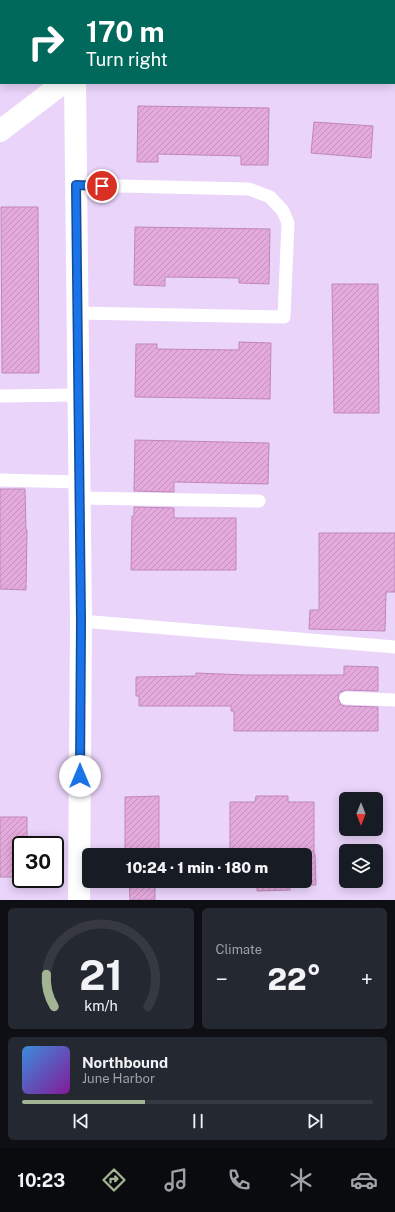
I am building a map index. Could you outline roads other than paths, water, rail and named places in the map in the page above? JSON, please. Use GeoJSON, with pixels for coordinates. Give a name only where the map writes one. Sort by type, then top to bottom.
{"type":"FeatureCollection","features":[{"type":"Feature","properties":{"kind":"street"},"geometry":{"type":"LineString","coordinates":[[0,131],[62,84]]}},
{"type":"Feature","properties":{"kind":"street"},"geometry":{"type":"LineString","coordinates":[[75,84],[81,621],[79,900]]}},
{"type":"Feature","properties":{"kind":"lane"},"geometry":{"type":"LineString","coordinates":[[76,185],[249,190],[270,197],[283,211],[288,223],[284,317],[77,313]]}},
{"type":"Feature","properties":{"kind":"lane"},"geometry":{"type":"LineString","coordinates":[[0,396],[78,395]]}},
{"type":"Feature","properties":{"kind":"lane"},"geometry":{"type":"LineString","coordinates":[[0,480],[79,490],[259,501]]}},
{"type":"Feature","properties":{"kind":"lane"},"geometry":{"type":"LineString","coordinates":[[81,621],[395,647]]}},
{"type":"Feature","properties":{"kind":"lane"},"geometry":{"type":"LineString","coordinates":[[346,698],[395,700]]}}]}
